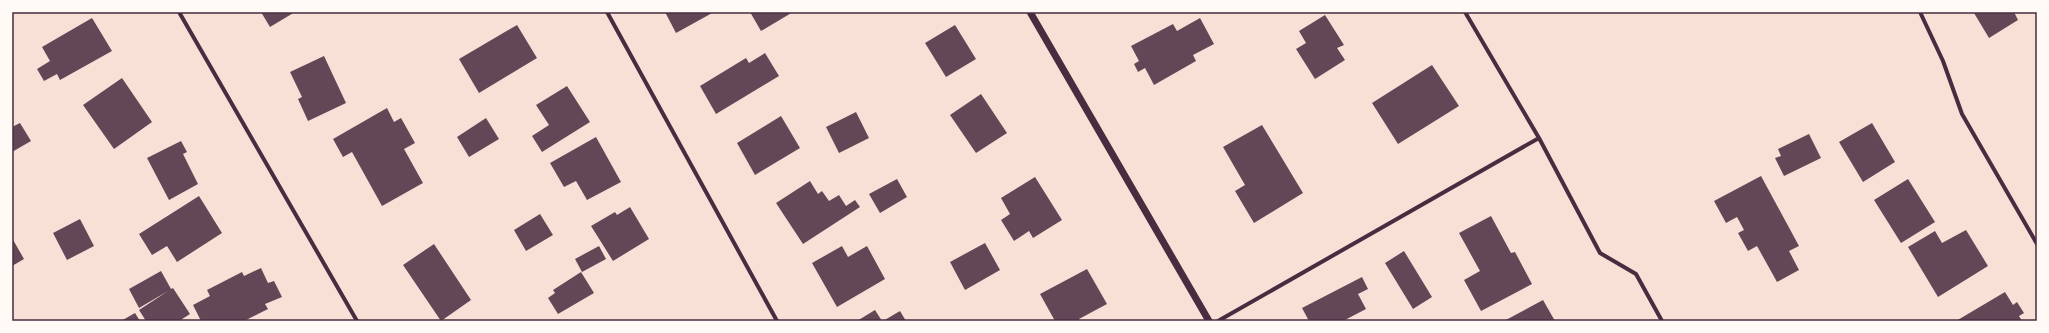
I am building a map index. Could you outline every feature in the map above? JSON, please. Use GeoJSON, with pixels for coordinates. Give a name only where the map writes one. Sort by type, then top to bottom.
{"type":"FeatureCollection","features":[{"type":"Feature","properties":{"kind":"street"},"geometry":{"type":"LineString","coordinates":[[179,12],[357,321]]}},
{"type":"Feature","properties":{"kind":"street"},"geometry":{"type":"LineString","coordinates":[[607,12],[777,321]]}},
{"type":"Feature","properties":{"kind":"street"},"geometry":{"type":"LineString","coordinates":[[1030,12],[1209,321]]}},
{"type":"Feature","properties":{"kind":"street"},"geometry":{"type":"LineString","coordinates":[[1466,12],[1539,138],[1600,253],[1636,274],[1662,321]]}},
{"type":"Feature","properties":{"kind":"street"},"geometry":{"type":"LineString","coordinates":[[1920,12],[1943,61],[1962,114],[2037,244]]}},
{"type":"Feature","properties":{"kind":"street"},"geometry":{"type":"LineString","coordinates":[[1218,321],[1539,138]]}},
{"type":"Feature","properties":{"kind":"building"},"geometry":{"type":"Polygon","coordinates":[[[261,12],[295,12],[270,27],[261,12]]]}},
{"type":"Feature","properties":{"kind":"building"},"geometry":{"type":"Polygon","coordinates":[[[665,12],[714,12],[676,33],[665,12]]]}},
{"type":"Feature","properties":{"kind":"building"},"geometry":{"type":"Polygon","coordinates":[[[750,12],[793,12],[761,31],[750,12]]]}},
{"type":"Feature","properties":{"kind":"building"},"geometry":{"type":"Polygon","coordinates":[[[2014,12],[2018,20],[1989,38],[1974,13],[2014,12]]]}},
{"type":"Feature","properties":{"kind":"building"},"geometry":{"type":"Polygon","coordinates":[[[1325,15],[1344,45],[1337,48],[1345,60],[1315,79],[1296,49],[1306,43],[1299,31],[1325,15]]]}},
{"type":"Feature","properties":{"kind":"building"},"geometry":{"type":"Polygon","coordinates":[[[92,18],[112,51],[60,80],[57,74],[44,81],[37,69],[50,61],[42,47],[92,18]]]}},
{"type":"Feature","properties":{"kind":"building"},"geometry":{"type":"Polygon","coordinates":[[[1200,18],[1214,44],[1193,55],[1196,61],[1154,85],[1145,68],[1138,72],[1134,64],[1139,61],[1131,46],[1173,24],[1177,31],[1200,18]]]}},
{"type":"Feature","properties":{"kind":"building"},"geometry":{"type":"Polygon","coordinates":[[[517,25],[537,58],[479,93],[459,59],[517,25]]]}},
{"type":"Feature","properties":{"kind":"building"},"geometry":{"type":"Polygon","coordinates":[[[955,25],[976,59],[946,77],[925,43],[955,25]]]}},
{"type":"Feature","properties":{"kind":"building"},"geometry":{"type":"Polygon","coordinates":[[[765,53],[779,76],[716,114],[700,86],[746,58],[749,63],[765,53]]]}},
{"type":"Feature","properties":{"kind":"building"},"geometry":{"type":"Polygon","coordinates":[[[324,56],[346,103],[308,121],[298,99],[302,97],[290,72],[324,56]]]}},
{"type":"Feature","properties":{"kind":"building"},"geometry":{"type":"Polygon","coordinates":[[[1432,65],[1459,106],[1398,144],[1372,103],[1432,65]]]}},
{"type":"Feature","properties":{"kind":"building"},"geometry":{"type":"Polygon","coordinates":[[[122,78],[152,122],[114,149],[83,105],[122,78]]]}},
{"type":"Feature","properties":{"kind":"building"},"geometry":{"type":"Polygon","coordinates":[[[567,86],[590,122],[542,152],[532,136],[549,125],[536,105],[567,86]]]}},
{"type":"Feature","properties":{"kind":"building"},"geometry":{"type":"Polygon","coordinates":[[[981,94],[1007,133],[976,153],[950,115],[981,94]]]}},
{"type":"Feature","properties":{"kind":"building"},"geometry":{"type":"Polygon","coordinates":[[[387,108],[394,122],[401,118],[415,143],[404,149],[423,183],[382,206],[352,152],[343,157],[333,139],[387,108]]]}},
{"type":"Feature","properties":{"kind":"building"},"geometry":{"type":"Polygon","coordinates":[[[856,112],[869,138],[839,153],[826,127],[856,112]]]}},
{"type":"Feature","properties":{"kind":"building"},"geometry":{"type":"Polygon","coordinates":[[[781,116],[800,148],[755,175],[737,143],[781,116]]]}},
{"type":"Feature","properties":{"kind":"building"},"geometry":{"type":"Polygon","coordinates":[[[486,118],[499,139],[469,157],[457,137],[486,118]]]}},
{"type":"Feature","properties":{"kind":"building"},"geometry":{"type":"Polygon","coordinates":[[[20,123],[31,141],[12,152],[12,127],[20,123]]]}},
{"type":"Feature","properties":{"kind":"building"},"geometry":{"type":"Polygon","coordinates":[[[1872,123],[1895,162],[1863,182],[1839,142],[1872,123]]]}},
{"type":"Feature","properties":{"kind":"building"},"geometry":{"type":"Polygon","coordinates":[[[1262,125],[1303,193],[1254,223],[1235,191],[1245,185],[1223,147],[1262,125]]]}},
{"type":"Feature","properties":{"kind":"building"},"geometry":{"type":"Polygon","coordinates":[[[1809,134],[1821,158],[1784,176],[1775,158],[1781,156],[1778,149],[1809,134]]]}},
{"type":"Feature","properties":{"kind":"building"},"geometry":{"type":"Polygon","coordinates":[[[596,137],[621,182],[587,200],[576,181],[564,187],[550,163],[596,137]]]}},
{"type":"Feature","properties":{"kind":"building"},"geometry":{"type":"Polygon","coordinates":[[[181,141],[187,152],[183,154],[198,184],[169,200],[147,158],[181,141]]]}},
{"type":"Feature","properties":{"kind":"building"},"geometry":{"type":"Polygon","coordinates":[[[1761,176],[1799,246],[1789,251],[1799,270],[1777,282],[1757,246],[1748,251],[1738,233],[1744,230],[1737,217],[1726,223],[1714,201],[1761,176]]]}},
{"type":"Feature","properties":{"kind":"building"},"geometry":{"type":"Polygon","coordinates":[[[1035,177],[1062,220],[1033,238],[1029,231],[1014,241],[1001,220],[1010,214],[1001,198],[1035,177]]]}},
{"type":"Feature","properties":{"kind":"building"},"geometry":{"type":"Polygon","coordinates":[[[897,179],[907,197],[880,213],[869,194],[897,179]]]}},
{"type":"Feature","properties":{"kind":"building"},"geometry":{"type":"Polygon","coordinates":[[[1908,179],[1935,222],[1901,243],[1874,200],[1908,179]]]}},
{"type":"Feature","properties":{"kind":"building"},"geometry":{"type":"Polygon","coordinates":[[[810,181],[818,194],[822,191],[829,201],[839,195],[846,206],[855,200],[860,207],[803,244],[776,203],[810,181]]]}},
{"type":"Feature","properties":{"kind":"building"},"geometry":{"type":"Polygon","coordinates":[[[199,196],[222,233],[177,262],[167,246],[152,255],[139,234],[199,196]]]}},
{"type":"Feature","properties":{"kind":"building"},"geometry":{"type":"Polygon","coordinates":[[[630,207],[649,239],[613,261],[591,226],[615,212],[617,215],[630,207]]]}},
{"type":"Feature","properties":{"kind":"building"},"geometry":{"type":"Polygon","coordinates":[[[540,214],[553,235],[526,251],[514,230],[540,214]]]}},
{"type":"Feature","properties":{"kind":"building"},"geometry":{"type":"Polygon","coordinates":[[[1491,216],[1511,253],[1515,252],[1532,284],[1481,311],[1464,280],[1480,271],[1459,233],[1491,216]]]}},
{"type":"Feature","properties":{"kind":"building"},"geometry":{"type":"Polygon","coordinates":[[[80,219],[94,246],[67,260],[53,233],[80,219]]]}},
{"type":"Feature","properties":{"kind":"building"},"geometry":{"type":"Polygon","coordinates":[[[1966,230],[1988,266],[1938,297],[1908,247],[1935,231],[1942,243],[1966,230]]]}},
{"type":"Feature","properties":{"kind":"building"},"geometry":{"type":"Polygon","coordinates":[[[12,238],[24,259],[12,266],[12,238]]]}},
{"type":"Feature","properties":{"kind":"building"},"geometry":{"type":"Polygon","coordinates":[[[985,243],[1000,270],[965,290],[950,262],[985,243]]]}},
{"type":"Feature","properties":{"kind":"building"},"geometry":{"type":"Polygon","coordinates":[[[434,244],[471,300],[441,321],[403,265],[434,244]]]}},
{"type":"Feature","properties":{"kind":"building"},"geometry":{"type":"Polygon","coordinates":[[[599,246],[606,259],[582,272],[575,259],[599,246]]]}},
{"type":"Feature","properties":{"kind":"building"},"geometry":{"type":"Polygon","coordinates":[[[842,246],[848,257],[867,246],[885,279],[837,307],[812,263],[842,246]]]}},
{"type":"Feature","properties":{"kind":"building"},"geometry":{"type":"Polygon","coordinates":[[[1404,251],[1432,297],[1413,309],[1385,263],[1404,251]]]}},
{"type":"Feature","properties":{"kind":"building"},"geometry":{"type":"Polygon","coordinates":[[[261,268],[268,283],[274,281],[282,297],[265,304],[268,309],[244,321],[201,321],[193,305],[210,296],[207,290],[242,272],[244,276],[261,268]]]}},
{"type":"Feature","properties":{"kind":"building"},"geometry":{"type":"Polygon","coordinates":[[[1087,269],[1107,304],[1079,319],[1080,321],[1055,321],[1040,294],[1087,269]]]}},
{"type":"Feature","properties":{"kind":"building"},"geometry":{"type":"Polygon","coordinates":[[[161,271],[171,289],[173,288],[190,314],[179,321],[146,321],[139,310],[168,291],[139,308],[129,289],[161,271]]]}},
{"type":"Feature","properties":{"kind":"building"},"geometry":{"type":"Polygon","coordinates":[[[581,272],[594,293],[558,314],[548,298],[555,293],[553,290],[581,272]]]}},
{"type":"Feature","properties":{"kind":"building"},"geometry":{"type":"Polygon","coordinates":[[[1362,277],[1368,289],[1358,294],[1366,309],[1343,321],[1309,321],[1302,308],[1362,277]]]}},
{"type":"Feature","properties":{"kind":"building"},"geometry":{"type":"Polygon","coordinates":[[[2005,292],[2013,305],[2017,302],[2024,313],[2019,316],[2022,321],[1956,321],[2005,292]]]}},
{"type":"Feature","properties":{"kind":"building"},"geometry":{"type":"Polygon","coordinates":[[[1543,300],[1555,321],[1504,321],[1543,300]]]}},
{"type":"Feature","properties":{"kind":"building"},"geometry":{"type":"Polygon","coordinates":[[[875,310],[882,321],[857,321],[875,310]]]}},
{"type":"Feature","properties":{"kind":"building"},"geometry":{"type":"Polygon","coordinates":[[[900,311],[906,321],[883,321],[900,311]]]}},
{"type":"Feature","properties":{"kind":"building"},"geometry":{"type":"Polygon","coordinates":[[[135,313],[140,321],[121,321],[135,313]]]}}]}
